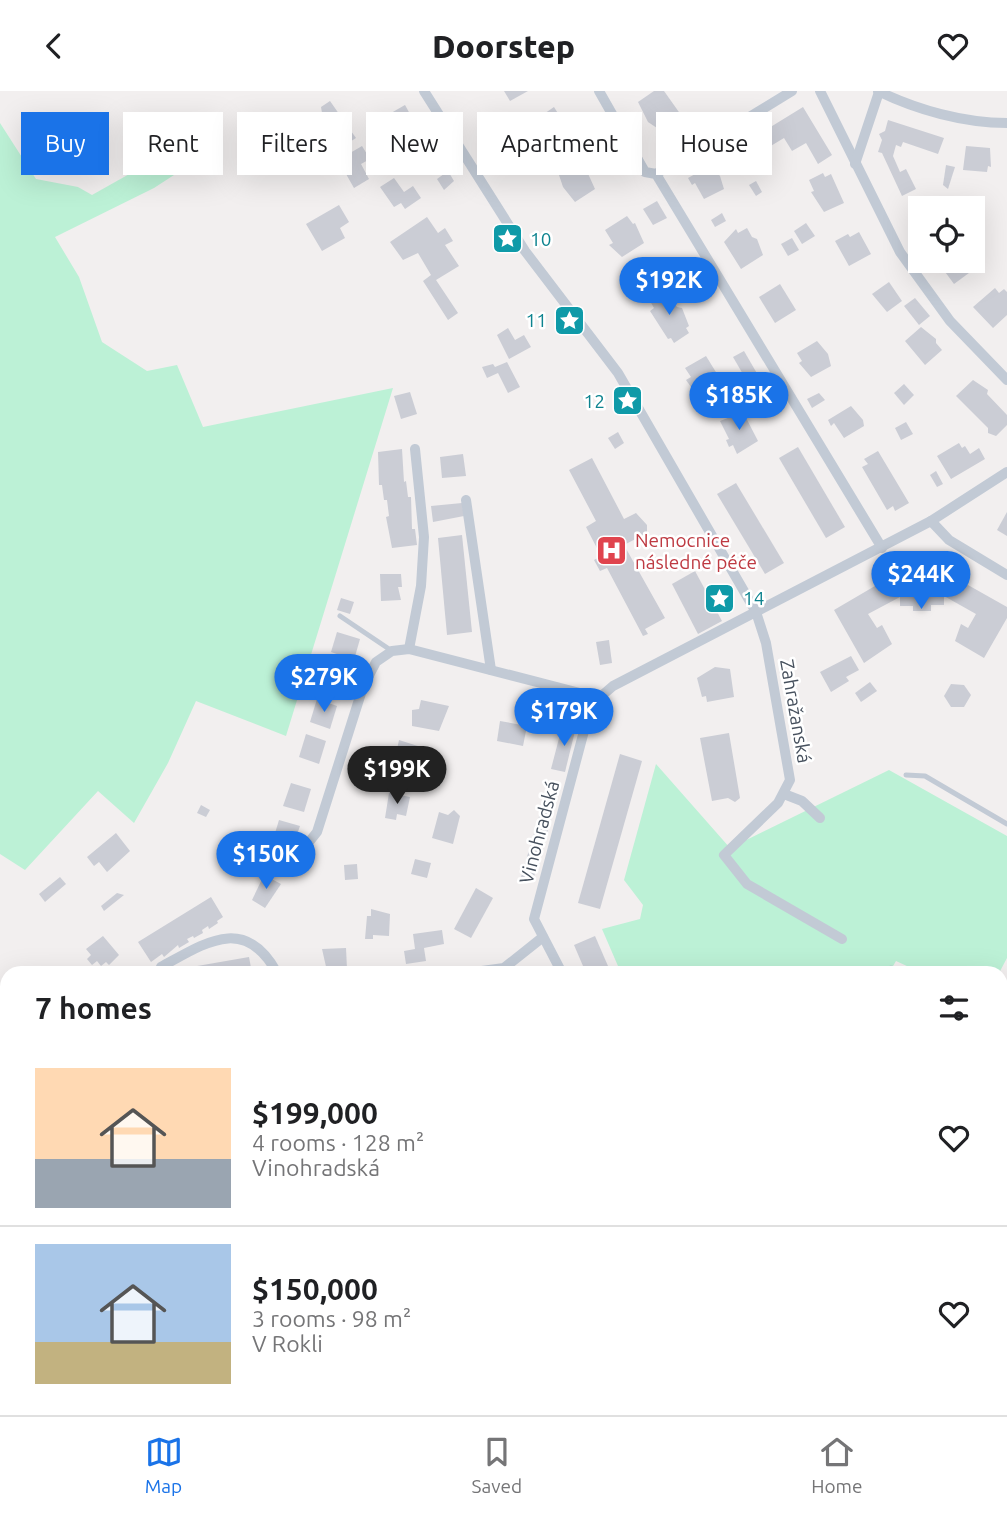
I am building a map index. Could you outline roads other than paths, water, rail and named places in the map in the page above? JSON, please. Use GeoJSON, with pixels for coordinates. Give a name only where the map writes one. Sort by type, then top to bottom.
{"type":"FeatureCollection","features":[{"type":"Feature","properties":{"kind":"street","name":"Zahražanská"},"geometry":{"type":"LineString","coordinates":[[424,91],[525,251],[618,373],[756,612],[766,643],[790,780],[784,794]]}},
{"type":"Feature","properties":{"kind":"street"},"geometry":{"type":"LineString","coordinates":[[599,91],[645,172],[656,174]]}},
{"type":"Feature","properties":{"kind":"street"},"geometry":{"type":"LineString","coordinates":[[758,112],[792,91]]}},
{"type":"Feature","properties":{"kind":"street"},"geometry":{"type":"LineString","coordinates":[[820,91],[900,252],[950,321],[1007,380]]}},
{"type":"Feature","properties":{"kind":"street"},"geometry":{"type":"LineString","coordinates":[[855,164],[879,91],[922,108],[986,123],[1007,123]]}},
{"type":"Feature","properties":{"kind":"street"},"geometry":{"type":"LineString","coordinates":[[657,175],[882,548]]}},
{"type":"Feature","properties":{"kind":"street"},"geometry":{"type":"LineString","coordinates":[[409,649],[421,586],[424,537],[415,449]]}},
{"type":"Feature","properties":{"kind":"street"},"geometry":{"type":"LineString","coordinates":[[297,846],[305,847],[317,832],[363,687],[376,662],[392,651],[409,649],[599,698],[613,687],[931,521],[1007,472]]}},
{"type":"Feature","properties":{"kind":"street"},"geometry":{"type":"LineString","coordinates":[[466,500],[491,670]]}},
{"type":"Feature","properties":{"kind":"street"},"geometry":{"type":"LineString","coordinates":[[931,521],[949,540],[1007,575]]}},
{"type":"Feature","properties":{"kind":"street","name":"Vinohradská"},"geometry":{"type":"LineString","coordinates":[[558,966],[534,919],[588,716],[599,698]]}},
{"type":"Feature","properties":{"kind":"street"},"geometry":{"type":"LineString","coordinates":[[820,818],[802,801],[784,794],[724,855],[747,884],[842,939]]}},
{"type":"Feature","properties":{"kind":"street"},"geometry":{"type":"LineString","coordinates":[[163,966],[222,937],[242,938],[260,950],[271,966]]}},
{"type":"Feature","properties":{"kind":"street"},"geometry":{"type":"LineString","coordinates":[[510,966],[543,937]]}},
{"type":"Feature","properties":{"kind":"lane"},"geometry":{"type":"LineString","coordinates":[[340,616],[392,651]]}},
{"type":"Feature","properties":{"kind":"lane"},"geometry":{"type":"LineString","coordinates":[[906,775],[925,776],[1007,824]]}},
{"type":"Feature","properties":{"kind":"place","name":"10"},"geometry":{"type":"Point","coordinates":[507,239]}},
{"type":"Feature","properties":{"kind":"place","name":"11"},"geometry":{"type":"Point","coordinates":[570,320]}},
{"type":"Feature","properties":{"kind":"place","name":"12"},"geometry":{"type":"Point","coordinates":[628,401]}},
{"type":"Feature","properties":{"kind":"place","name":"Nemocnice následné péče"},"geometry":{"type":"Point","coordinates":[612,551]}},
{"type":"Feature","properties":{"kind":"place","name":"14"},"geometry":{"type":"Point","coordinates":[720,598]}}]}
